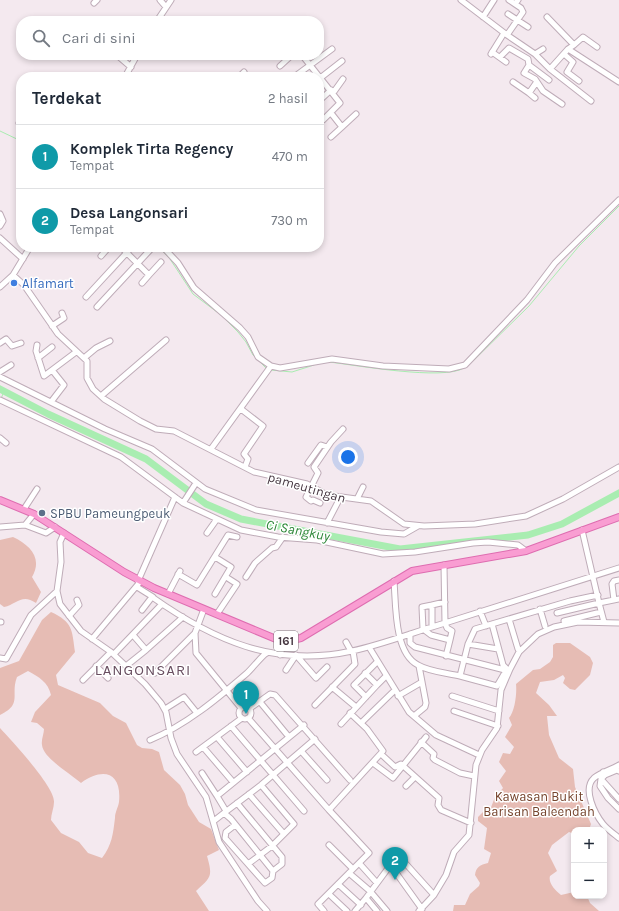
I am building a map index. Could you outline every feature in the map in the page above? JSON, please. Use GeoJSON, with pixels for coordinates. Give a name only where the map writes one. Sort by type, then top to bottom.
{"type":"FeatureCollection","features":[{"type":"Feature","properties":{"kind":"main road","name":"161"},"geometry":{"type":"LineString","coordinates":[[0,500],[34,514],[139,583],[260,633],[284,641],[301,638],[412,571],[526,551],[619,517]]}},
{"type":"Feature","properties":{"kind":"street"},"geometry":{"type":"LineString","coordinates":[[160,0],[166,6]]}},
{"type":"Feature","properties":{"kind":"street"},"geometry":{"type":"LineString","coordinates":[[160,16],[171,0]]}},
{"type":"Feature","properties":{"kind":"street"},"geometry":{"type":"LineString","coordinates":[[461,0],[535,54],[550,69],[591,101]]}},
{"type":"Feature","properties":{"kind":"street"},"geometry":{"type":"LineString","coordinates":[[483,17],[494,0]]}},
{"type":"Feature","properties":{"kind":"street"},"geometry":{"type":"LineString","coordinates":[[506,62],[500,57],[491,53],[518,20],[523,11],[516,2],[509,0]]}},
{"type":"Feature","properties":{"kind":"street"},"geometry":{"type":"LineString","coordinates":[[508,14],[528,27]]}},
{"type":"Feature","properties":{"kind":"street"},"geometry":{"type":"LineString","coordinates":[[546,17],[574,45]]}},
{"type":"Feature","properties":{"kind":"street"},"geometry":{"type":"LineString","coordinates":[[550,69],[568,49],[583,38],[597,47]]}},
{"type":"Feature","properties":{"kind":"street"},"geometry":{"type":"LineString","coordinates":[[500,57],[509,48],[528,58],[529,65],[524,73],[534,78],[536,83],[543,91],[562,104]]}},
{"type":"Feature","properties":{"kind":"street"},"geometry":{"type":"LineString","coordinates":[[324,55],[332,49]]}},
{"type":"Feature","properties":{"kind":"street"},"geometry":{"type":"LineString","coordinates":[[535,54],[543,49]]}},
{"type":"Feature","properties":{"kind":"street"},"geometry":{"type":"LineString","coordinates":[[568,49],[619,82]]}},
{"type":"Feature","properties":{"kind":"street"},"geometry":{"type":"LineString","coordinates":[[564,54],[572,62],[567,72],[579,81]]}},
{"type":"Feature","properties":{"kind":"street"},"geometry":{"type":"LineString","coordinates":[[123,60],[131,66]]}},
{"type":"Feature","properties":{"kind":"street"},"geometry":{"type":"LineString","coordinates":[[128,72],[134,60]]}},
{"type":"Feature","properties":{"kind":"street"},"geometry":{"type":"LineString","coordinates":[[280,66],[287,60]]}},
{"type":"Feature","properties":{"kind":"street"},"geometry":{"type":"LineString","coordinates":[[306,60],[315,72]]}},
{"type":"Feature","properties":{"kind":"street"},"geometry":{"type":"LineString","coordinates":[[301,72],[317,60]]}},
{"type":"Feature","properties":{"kind":"street"},"geometry":{"type":"LineString","coordinates":[[324,75],[342,61]]}},
{"type":"Feature","properties":{"kind":"street"},"geometry":{"type":"LineString","coordinates":[[529,65],[549,80]]}},
{"type":"Feature","properties":{"kind":"street"},"geometry":{"type":"LineString","coordinates":[[324,98],[332,92],[343,79]]}},
{"type":"Feature","properties":{"kind":"street"},"geometry":{"type":"LineString","coordinates":[[513,82],[535,98]]}},
{"type":"Feature","properties":{"kind":"street"},"geometry":{"type":"LineString","coordinates":[[324,83],[340,103],[331,114],[324,118]]}},
{"type":"Feature","properties":{"kind":"street"},"geometry":{"type":"LineString","coordinates":[[529,93],[536,83]]}},
{"type":"Feature","properties":{"kind":"street"},"geometry":{"type":"LineString","coordinates":[[331,114],[342,127]]}},
{"type":"Feature","properties":{"kind":"street"},"geometry":{"type":"LineString","coordinates":[[331,137],[356,114]]}},
{"type":"Feature","properties":{"kind":"street"},"geometry":{"type":"LineString","coordinates":[[168,252],[178,263],[194,288],[240,328],[248,337],[258,357],[270,368],[280,368],[332,359],[423,369],[449,369],[465,366],[527,300],[556,263],[619,200]]}},
{"type":"Feature","properties":{"kind":"street"},"geometry":{"type":"LineString","coordinates":[[0,208],[0,214],[3,221],[0,226]]}},
{"type":"Feature","properties":{"kind":"street"},"geometry":{"type":"LineString","coordinates":[[0,238],[23,259]]}},
{"type":"Feature","properties":{"kind":"street"},"geometry":{"type":"LineString","coordinates":[[0,287],[13,275],[27,252]]}},
{"type":"Feature","properties":{"kind":"street"},"geometry":{"type":"LineString","coordinates":[[101,256],[105,252]]}},
{"type":"Feature","properties":{"kind":"street"},"geometry":{"type":"LineString","coordinates":[[97,306],[148,252]]}},
{"type":"Feature","properties":{"kind":"street"},"geometry":{"type":"LineString","coordinates":[[86,297],[127,253],[149,275]]}},
{"type":"Feature","properties":{"kind":"street"},"geometry":{"type":"LineString","coordinates":[[142,283],[161,262]]}},
{"type":"Feature","properties":{"kind":"street"},"geometry":{"type":"LineString","coordinates":[[13,275],[24,285],[52,326],[67,344],[84,358],[96,348],[110,341]]}},
{"type":"Feature","properties":{"kind":"street"},"geometry":{"type":"LineString","coordinates":[[52,326],[64,318],[62,313]]}},
{"type":"Feature","properties":{"kind":"street"},"geometry":{"type":"LineString","coordinates":[[0,343],[6,339],[12,346],[21,343]]}},
{"type":"Feature","properties":{"kind":"street"},"geometry":{"type":"LineString","coordinates":[[101,396],[166,340]]}},
{"type":"Feature","properties":{"kind":"street"},"geometry":{"type":"LineString","coordinates":[[37,345],[36,348],[43,376],[76,352]]}},
{"type":"Feature","properties":{"kind":"street"},"geometry":{"type":"LineString","coordinates":[[38,358],[52,348]]}},
{"type":"Feature","properties":{"kind":"street","name":"pameutingan"},"geometry":{"type":"LineString","coordinates":[[84,358],[87,361],[89,383],[101,396],[150,426],[174,431],[254,472],[310,486],[322,494],[371,502],[404,524],[418,526],[475,524],[526,516],[563,499],[619,467]]}},
{"type":"Feature","properties":{"kind":"street"},"geometry":{"type":"LineString","coordinates":[[0,372],[11,365]]}},
{"type":"Feature","properties":{"kind":"street"},"geometry":{"type":"LineString","coordinates":[[211,449],[270,368]]}},
{"type":"Feature","properties":{"kind":"street"},"geometry":{"type":"LineString","coordinates":[[52,370],[64,386],[52,402]]}},
{"type":"Feature","properties":{"kind":"street"},"geometry":{"type":"LineString","coordinates":[[0,377],[105,429],[152,449],[195,484],[256,510],[327,523],[404,534],[418,526]]}},
{"type":"Feature","properties":{"kind":"street"},"geometry":{"type":"LineString","coordinates":[[2,401],[121,457],[175,497],[241,530],[283,537],[317,540],[383,554],[415,552],[488,542],[518,545],[526,551]]}},
{"type":"Feature","properties":{"kind":"street"},"geometry":{"type":"LineString","coordinates":[[241,409],[263,426],[244,454],[248,459],[245,467]]}},
{"type":"Feature","properties":{"kind":"street"},"geometry":{"type":"LineString","coordinates":[[320,503],[314,500],[311,501],[306,497],[310,486],[318,473],[314,466],[327,447],[343,429]]}},
{"type":"Feature","properties":{"kind":"street"},"geometry":{"type":"LineString","coordinates":[[0,438],[6,443]]}},
{"type":"Feature","properties":{"kind":"street"},"geometry":{"type":"LineString","coordinates":[[308,464],[321,445],[327,447]]}},
{"type":"Feature","properties":{"kind":"street"},"geometry":{"type":"LineString","coordinates":[[184,502],[195,484]]}},
{"type":"Feature","properties":{"kind":"street"},"geometry":{"type":"LineString","coordinates":[[357,499],[363,487]]}},
{"type":"Feature","properties":{"kind":"street"},"geometry":{"type":"LineString","coordinates":[[24,509],[37,489]]}},
{"type":"Feature","properties":{"kind":"street"},"geometry":{"type":"LineString","coordinates":[[92,639],[139,583],[175,497]]}},
{"type":"Feature","properties":{"kind":"street"},"geometry":{"type":"LineString","coordinates":[[327,523],[340,498]]}},
{"type":"Feature","properties":{"kind":"street"},"geometry":{"type":"LineString","coordinates":[[25,525],[34,514]]}},
{"type":"Feature","properties":{"kind":"street"},"geometry":{"type":"LineString","coordinates":[[207,533],[217,519]]}},
{"type":"Feature","properties":{"kind":"street"},"geometry":{"type":"LineString","coordinates":[[0,527],[25,525],[46,533],[55,527]]}},
{"type":"Feature","properties":{"kind":"street"},"geometry":{"type":"LineString","coordinates":[[582,530],[604,622]]}},
{"type":"Feature","properties":{"kind":"street"},"geometry":{"type":"LineString","coordinates":[[64,533],[60,542],[61,562],[57,592],[60,604],[81,631],[112,653],[155,694],[168,719],[177,754],[204,792],[219,842],[258,901],[267,911]]}},
{"type":"Feature","properties":{"kind":"street"},"geometry":{"type":"LineString","coordinates":[[168,594],[179,573],[197,585],[228,536],[237,537]]}},
{"type":"Feature","properties":{"kind":"street"},"geometry":{"type":"LineString","coordinates":[[246,577],[255,563],[272,548],[276,547],[283,537]]}},
{"type":"Feature","properties":{"kind":"street"},"geometry":{"type":"LineString","coordinates":[[215,556],[231,567],[215,594]]}},
{"type":"Feature","properties":{"kind":"street"},"geometry":{"type":"LineString","coordinates":[[444,565],[445,623],[447,628],[452,631],[446,656]]}},
{"type":"Feature","properties":{"kind":"street"},"geometry":{"type":"LineString","coordinates":[[139,583],[153,597],[183,618],[240,646],[280,655],[322,655],[369,647],[619,568]]}},
{"type":"Feature","properties":{"kind":"street"},"geometry":{"type":"LineString","coordinates":[[217,614],[237,584],[226,577]]}},
{"type":"Feature","properties":{"kind":"street"},"geometry":{"type":"LineString","coordinates":[[558,613],[617,600],[612,582],[619,580]]}},
{"type":"Feature","properties":{"kind":"street"},"geometry":{"type":"LineString","coordinates":[[394,581],[399,637],[405,652],[413,662],[420,666],[498,686],[518,649],[530,636],[545,626],[601,612]]}},
{"type":"Feature","properties":{"kind":"street"},"geometry":{"type":"LineString","coordinates":[[0,658],[6,659],[32,615],[57,592]]}},
{"type":"Feature","properties":{"kind":"street"},"geometry":{"type":"LineString","coordinates":[[460,676],[468,644],[475,629],[540,609],[598,595]]}},
{"type":"Feature","properties":{"kind":"street"},"geometry":{"type":"LineString","coordinates":[[142,610],[153,597]]}},
{"type":"Feature","properties":{"kind":"street"},"geometry":{"type":"LineString","coordinates":[[69,616],[79,605],[77,600]]}},
{"type":"Feature","properties":{"kind":"street"},"geometry":{"type":"LineString","coordinates":[[423,629],[422,607],[445,602]]}},
{"type":"Feature","properties":{"kind":"street"},"geometry":{"type":"LineString","coordinates":[[83,680],[96,666],[133,636],[162,604]]}},
{"type":"Feature","properties":{"kind":"street"},"geometry":{"type":"LineString","coordinates":[[432,605],[432,627]]}},
{"type":"Feature","properties":{"kind":"street"},"geometry":{"type":"LineString","coordinates":[[155,673],[195,633],[204,609]]}},
{"type":"Feature","properties":{"kind":"street"},"geometry":{"type":"LineString","coordinates":[[540,609],[545,626]]}},
{"type":"Feature","properties":{"kind":"street"},"geometry":{"type":"LineString","coordinates":[[480,611],[486,626]]}},
{"type":"Feature","properties":{"kind":"street"},"geometry":{"type":"LineString","coordinates":[[126,666],[183,618]]}},
{"type":"Feature","properties":{"kind":"street"},"geometry":{"type":"LineString","coordinates":[[509,619],[518,649]]}},
{"type":"Feature","properties":{"kind":"street"},"geometry":{"type":"LineString","coordinates":[[355,911],[388,868],[391,868],[421,910],[434,896],[446,875],[454,852],[467,838],[471,823],[474,776],[479,755],[498,726],[501,690],[519,652],[533,638],[543,631],[567,624],[578,622],[619,623]]}},
{"type":"Feature","properties":{"kind":"street"},"geometry":{"type":"LineString","coordinates":[[492,624],[498,649],[503,665],[506,669]]}},
{"type":"Feature","properties":{"kind":"street"},"geometry":{"type":"LineString","coordinates":[[423,629],[431,634],[450,640]]}},
{"type":"Feature","properties":{"kind":"street"},"geometry":{"type":"LineString","coordinates":[[195,633],[196,653],[241,708]]}},
{"type":"Feature","properties":{"kind":"street"},"geometry":{"type":"LineString","coordinates":[[410,634],[410,643],[413,646],[446,656],[506,669]]}},
{"type":"Feature","properties":{"kind":"street"},"geometry":{"type":"LineString","coordinates":[[133,636],[146,650]]}},
{"type":"Feature","properties":{"kind":"street"},"geometry":{"type":"LineString","coordinates":[[280,655],[284,641]]}},
{"type":"Feature","properties":{"kind":"street"},"geometry":{"type":"LineString","coordinates":[[315,705],[355,663],[352,651],[346,642]]}},
{"type":"Feature","properties":{"kind":"street"},"geometry":{"type":"LineString","coordinates":[[468,644],[498,649]]}},
{"type":"Feature","properties":{"kind":"street"},"geometry":{"type":"LineString","coordinates":[[369,647],[408,711],[436,735],[479,755]]}},
{"type":"Feature","properties":{"kind":"street"},"geometry":{"type":"LineString","coordinates":[[150,740],[170,731],[197,712],[249,671],[267,653]]}},
{"type":"Feature","properties":{"kind":"street"},"geometry":{"type":"LineString","coordinates":[[296,655],[316,678],[327,667]]}},
{"type":"Feature","properties":{"kind":"street"},"geometry":{"type":"LineString","coordinates":[[286,670],[296,655]]}},
{"type":"Feature","properties":{"kind":"street"},"geometry":{"type":"LineString","coordinates":[[366,697],[354,685],[365,672],[377,662]]}},
{"type":"Feature","properties":{"kind":"street"},"geometry":{"type":"LineString","coordinates":[[96,666],[108,678]]}},
{"type":"Feature","properties":{"kind":"street"},"geometry":{"type":"LineString","coordinates":[[414,716],[426,705],[420,666]]}},
{"type":"Feature","properties":{"kind":"street"},"geometry":{"type":"LineString","coordinates":[[365,672],[377,685]]}},
{"type":"Feature","properties":{"kind":"street"},"geometry":{"type":"LineString","coordinates":[[341,724],[386,676]]}},
{"type":"Feature","properties":{"kind":"street"},"geometry":{"type":"LineString","coordinates":[[398,696],[422,682]]}},
{"type":"Feature","properties":{"kind":"street"},"geometry":{"type":"LineString","coordinates":[[332,687],[356,707]]}},
{"type":"Feature","properties":{"kind":"street"},"geometry":{"type":"LineString","coordinates":[[361,723],[395,690]]}},
{"type":"Feature","properties":{"kind":"street"},"geometry":{"type":"LineString","coordinates":[[241,708],[246,707],[249,709],[270,694],[275,695],[304,725],[350,780]]}},
{"type":"Feature","properties":{"kind":"street"},"geometry":{"type":"LineString","coordinates":[[452,696],[499,711]]}},
{"type":"Feature","properties":{"kind":"street"},"geometry":{"type":"LineString","coordinates":[[164,709],[184,697],[197,712]]}},
{"type":"Feature","properties":{"kind":"street"},"geometry":{"type":"LineString","coordinates":[[260,702],[289,737]]}},
{"type":"Feature","properties":{"kind":"street"},"geometry":{"type":"LineString","coordinates":[[241,708],[239,713],[275,749],[329,810],[368,850],[368,854],[360,863],[318,904],[324,911]]}},
{"type":"Feature","properties":{"kind":"street"},"geometry":{"type":"LineString","coordinates":[[196,752],[231,726],[245,718],[251,713],[249,709]]}},
{"type":"Feature","properties":{"kind":"street"},"geometry":{"type":"LineString","coordinates":[[454,711],[498,726]]}},
{"type":"Feature","properties":{"kind":"street"},"geometry":{"type":"LineString","coordinates":[[329,810],[384,750],[361,723],[350,713]]}},
{"type":"Feature","properties":{"kind":"street"},"geometry":{"type":"LineString","coordinates":[[216,796],[304,725]]}},
{"type":"Feature","properties":{"kind":"street"},"geometry":{"type":"LineString","coordinates":[[231,726],[271,775],[304,811]]}},
{"type":"Feature","properties":{"kind":"street"},"geometry":{"type":"LineString","coordinates":[[373,763],[392,778],[426,736]]}},
{"type":"Feature","properties":{"kind":"street"},"geometry":{"type":"LineString","coordinates":[[217,737],[247,772]]}},
{"type":"Feature","properties":{"kind":"street"},"geometry":{"type":"LineString","coordinates":[[215,820],[261,785],[315,739]]}},
{"type":"Feature","properties":{"kind":"street"},"geometry":{"type":"LineString","coordinates":[[421,742],[434,754],[433,758],[435,760],[460,773],[474,776]]}},
{"type":"Feature","properties":{"kind":"street"},"geometry":{"type":"LineString","coordinates":[[203,747],[233,782]]}},
{"type":"Feature","properties":{"kind":"street"},"geometry":{"type":"LineString","coordinates":[[301,751],[327,780]]}},
{"type":"Feature","properties":{"kind":"street"},"geometry":{"type":"LineString","coordinates":[[381,754],[395,767],[400,764],[403,766],[414,778],[439,798],[438,805],[441,810],[471,823]]}},
{"type":"Feature","properties":{"kind":"street"},"geometry":{"type":"LineString","coordinates":[[619,765],[603,776],[600,786],[603,793],[619,809]]}},
{"type":"Feature","properties":{"kind":"street"},"geometry":{"type":"LineString","coordinates":[[619,772],[617,770],[591,781],[590,792],[591,801],[603,824],[619,838]]}},
{"type":"Feature","properties":{"kind":"street"},"geometry":{"type":"LineString","coordinates":[[202,773],[225,812],[273,871]]}},
{"type":"Feature","properties":{"kind":"street"},"geometry":{"type":"LineString","coordinates":[[603,776],[619,800]]}},
{"type":"Feature","properties":{"kind":"street"},"geometry":{"type":"LineString","coordinates":[[406,786],[414,778]]}},
{"type":"Feature","properties":{"kind":"street"},"geometry":{"type":"LineString","coordinates":[[248,864],[272,846],[294,824],[261,785]]}},
{"type":"Feature","properties":{"kind":"street"},"geometry":{"type":"LineString","coordinates":[[248,794],[284,834]]}},
{"type":"Feature","properties":{"kind":"street"},"geometry":{"type":"LineString","coordinates":[[235,825],[226,832],[224,838],[263,883],[272,878],[273,871],[283,862],[282,857],[237,803]]}},
{"type":"Feature","properties":{"kind":"street"},"geometry":{"type":"LineString","coordinates":[[330,844],[351,871],[387,911]]}},
{"type":"Feature","properties":{"kind":"street"},"geometry":{"type":"LineString","coordinates":[[360,863],[377,883]]}},
{"type":"Feature","properties":{"kind":"street"},"geometry":{"type":"LineString","coordinates":[[406,864],[434,896]]}},
{"type":"Feature","properties":{"kind":"street"},"geometry":{"type":"LineString","coordinates":[[338,884],[360,905]]}},
{"type":"Feature","properties":{"kind":"street"},"geometry":{"type":"LineString","coordinates":[[331,896],[347,911]]}},
{"type":"Feature","properties":{"kind":"street"},"geometry":{"type":"LineString","coordinates":[[366,898],[377,910],[382,905]]}},
{"type":"Feature","properties":{"kind":"green space"},"geometry":{"type":"Polygon","coordinates":[[[13,537],[25,544],[33,553],[36,564],[32,577],[41,592],[36,603],[31,600],[23,599],[4,607],[0,604],[0,540],[13,537]]]}},
{"type":"Feature","properties":{"kind":"green space"},"geometry":{"type":"Polygon","coordinates":[[[51,612],[64,619],[70,628],[75,652],[56,675],[58,685],[100,703],[113,716],[126,723],[137,745],[142,748],[152,749],[159,752],[164,770],[180,785],[185,794],[188,805],[199,822],[211,829],[219,850],[207,856],[210,873],[205,883],[196,891],[209,911],[0,911],[0,728],[32,764],[48,786],[54,802],[51,820],[61,833],[79,842],[88,853],[102,858],[108,849],[112,839],[115,814],[119,802],[117,784],[109,775],[97,775],[81,783],[58,766],[47,755],[42,743],[44,729],[37,723],[31,722],[35,712],[51,695],[48,687],[39,678],[28,671],[17,677],[15,683],[14,703],[7,711],[0,715],[0,668],[19,661],[42,620],[51,612]]]}},
{"type":"Feature","properties":{"kind":"green space","name":"Kawasan Bukit Barisan Baleendah"},"geometry":{"type":"Polygon","coordinates":[[[556,643],[570,643],[590,657],[593,663],[590,675],[575,690],[570,689],[563,683],[565,678],[563,675],[554,680],[540,682],[536,693],[549,705],[557,716],[547,716],[549,735],[559,758],[573,769],[575,787],[591,824],[590,827],[571,827],[571,833],[569,832],[552,845],[548,853],[557,871],[550,876],[550,881],[554,889],[561,895],[571,893],[571,899],[588,899],[590,903],[599,911],[453,911],[454,905],[465,905],[470,894],[479,886],[480,883],[475,875],[476,870],[477,868],[488,863],[491,853],[484,849],[487,828],[478,821],[478,817],[483,812],[490,810],[495,797],[503,788],[499,781],[506,771],[499,762],[503,753],[510,754],[514,747],[505,737],[512,725],[509,718],[513,711],[515,702],[516,684],[533,670],[540,669],[550,662],[553,657],[553,645],[556,643]]]}},
{"type":"Feature","properties":{"kind":"waterway"},"geometry":{"type":"LineString","coordinates":[[0,131],[16,139]]}},
{"type":"Feature","properties":{"kind":"waterway"},"geometry":{"type":"LineString","coordinates":[[469,365],[529,306],[579,246],[619,206]]}},
{"type":"Feature","properties":{"kind":"waterway"},"geometry":{"type":"LineString","coordinates":[[164,252],[170,259],[193,294],[221,315],[238,332],[246,342],[253,355],[266,368]]}},
{"type":"Feature","properties":{"kind":"waterway"},"geometry":{"type":"LineString","coordinates":[[329,362],[419,373],[453,372],[464,368]]}},
{"type":"Feature","properties":{"kind":"waterway"},"geometry":{"type":"LineString","coordinates":[[271,370],[292,372],[314,365]]}},
{"type":"Feature","properties":{"kind":"waterway","name":"Ci Sangkuy"},"geometry":{"type":"LineString","coordinates":[[0,389],[48,414],[146,459],[206,504],[241,519],[400,549],[528,535],[562,524],[619,493]]}},
{"type":"Feature","properties":{"kind":"waterway"},"geometry":{"type":"LineString","coordinates":[[1,399],[4,391]]}},
{"type":"Feature","properties":{"kind":"place","name":"Alfamart"},"geometry":{"type":"Point","coordinates":[14,283]}},
{"type":"Feature","properties":{"kind":"place","name":"SPBU Pameungpeuk"},"geometry":{"type":"Point","coordinates":[42,513]}},
{"type":"Feature","properties":{"kind":"place","name":"Komplek Tirta Regency"},"geometry":{"type":"Point","coordinates":[246,714]}},
{"type":"Feature","properties":{"kind":"place","name":"Desa Langonsari"},"geometry":{"type":"Point","coordinates":[395,880]}},
{"type":"Feature","properties":{"kind":"district","name":"LANGONSARI"},"geometry":{"type":"Point","coordinates":[143,670]}}]}
